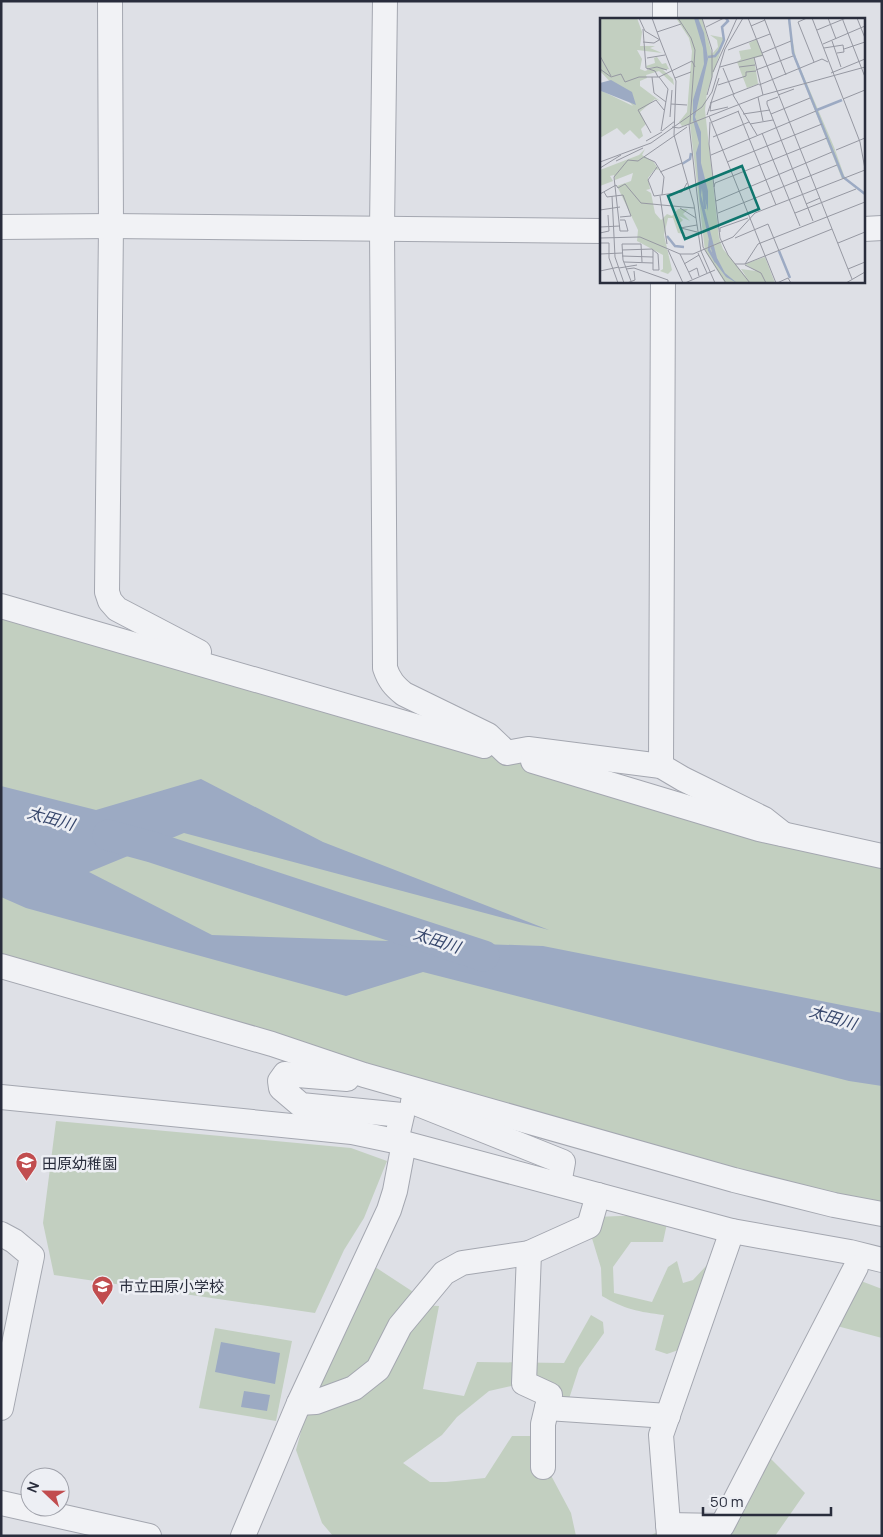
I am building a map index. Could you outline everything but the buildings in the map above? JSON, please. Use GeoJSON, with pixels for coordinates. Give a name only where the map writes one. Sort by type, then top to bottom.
{"type":"FeatureCollection","features":[{"type":"Feature","properties":{"kind":"street"},"geometry":{"type":"LineString","coordinates":[[110,1],[111,226],[107,592],[110,601],[118,609],[234,672]]}},
{"type":"Feature","properties":{"kind":"street"},"geometry":{"type":"LineString","coordinates":[[385,1],[382,228],[385,668],[393,685],[404,694],[488,736],[507,753]]}},
{"type":"Feature","properties":{"kind":"street"},"geometry":{"type":"LineString","coordinates":[[665,1],[665,18]]}},
{"type":"Feature","properties":{"kind":"street"},"geometry":{"type":"LineString","coordinates":[[1,227],[111,226],[600,231]]}},
{"type":"Feature","properties":{"kind":"street"},"geometry":{"type":"LineString","coordinates":[[866,229],[882,228]]}},
{"type":"Feature","properties":{"kind":"street"},"geometry":{"type":"LineString","coordinates":[[661,766],[663,282]]}},
{"type":"Feature","properties":{"kind":"street"},"geometry":{"type":"LineString","coordinates":[[1,606],[234,672],[750,826],[882,856]]}},
{"type":"Feature","properties":{"kind":"street"},"geometry":{"type":"LineString","coordinates":[[507,753],[528,749],[661,766],[764,819],[783,834]]}},
{"type":"Feature","properties":{"kind":"street"},"geometry":{"type":"LineString","coordinates":[[1,966],[272,1044],[364,1075],[734,1180],[834,1205],[882,1214]]}},
{"type":"Feature","properties":{"kind":"street"},"geometry":{"type":"LineString","coordinates":[[243,1536],[299,1403],[389,1210],[395,1191],[400,1142],[402,1115],[301,1105],[281,1088],[280,1081],[285,1074],[348,1080],[364,1075]]}},
{"type":"Feature","properties":{"kind":"street"},"geometry":{"type":"LineString","coordinates":[[364,1075],[385,1090],[563,1162],[558,1184]]}},
{"type":"Feature","properties":{"kind":"street"},"geometry":{"type":"LineString","coordinates":[[1,1097],[352,1132],[400,1142],[732,1231],[820,1246],[882,1260]]}},
{"type":"Feature","properties":{"kind":"street"},"geometry":{"type":"LineString","coordinates":[[299,1403],[316,1402],[354,1388],[378,1369],[400,1326],[444,1273],[462,1262],[529,1253],[589,1226],[598,1195]]}},
{"type":"Feature","properties":{"kind":"street"},"geometry":{"type":"LineString","coordinates":[[732,1231],[661,1435],[669,1530],[722,1526],[856,1267]]}},
{"type":"Feature","properties":{"kind":"street"},"geometry":{"type":"LineString","coordinates":[[1,1234],[14,1241],[32,1256],[1,1408]]}},
{"type":"Feature","properties":{"kind":"street"},"geometry":{"type":"LineString","coordinates":[[820,1246],[842,1262],[882,1276]]}},
{"type":"Feature","properties":{"kind":"street"},"geometry":{"type":"LineString","coordinates":[[529,1253],[524,1383],[550,1395],[543,1424],[543,1467]]}},
{"type":"Feature","properties":{"kind":"street"},"geometry":{"type":"LineString","coordinates":[[547,1408],[668,1416]]}},
{"type":"Feature","properties":{"kind":"street"},"geometry":{"type":"LineString","coordinates":[[1,1503],[149,1536]]}},
{"type":"Feature","properties":{"kind":"green space"},"geometry":{"type":"Polygon","coordinates":[[[1,606],[882,867],[882,1212],[1,966],[1,606]]]}},
{"type":"Feature","properties":{"kind":"green space"},"geometry":{"type":"Polygon","coordinates":[[[56,1121],[351,1148],[387,1161],[364,1218],[344,1250],[315,1313],[54,1275],[43,1223],[56,1121]]]}},
{"type":"Feature","properties":{"kind":"green space"},"geometry":{"type":"Polygon","coordinates":[[[669,1214],[663,1242],[631,1242],[613,1267],[614,1293],[652,1302],[668,1267],[677,1261],[683,1283],[693,1280],[707,1265],[718,1270],[690,1346],[667,1354],[655,1350],[664,1315],[632,1309],[602,1296],[601,1268],[591,1235],[595,1217],[669,1214]]]}},
{"type":"Feature","properties":{"kind":"green space"},"geometry":{"type":"Polygon","coordinates":[[[369,1263],[424,1299],[419,1305],[439,1306],[423,1389],[464,1396],[477,1362],[564,1363],[591,1315],[603,1322],[604,1333],[579,1368],[567,1405],[524,1383],[489,1391],[457,1417],[442,1435],[403,1463],[430,1482],[485,1478],[512,1436],[543,1436],[546,1466],[571,1513],[576,1536],[333,1536],[322,1523],[296,1450],[306,1413],[369,1263]]]}},
{"type":"Feature","properties":{"kind":"green space"},"geometry":{"type":"Polygon","coordinates":[[[861,1281],[882,1289],[882,1338],[837,1326],[861,1281]]]}},
{"type":"Feature","properties":{"kind":"green space"},"geometry":{"type":"Polygon","coordinates":[[[215,1328],[292,1341],[276,1421],[199,1408],[215,1328]]]}},
{"type":"Feature","properties":{"kind":"green space"},"geometry":{"type":"Polygon","coordinates":[[[768,1456],[805,1493],[775,1536],[649,1536],[673,1525],[722,1526],[768,1456]]]}},
{"type":"Feature","properties":{"kind":"water"},"geometry":{"type":"Polygon","coordinates":[[[201,779],[323,842],[549,930],[184,833],[89,872],[212,935],[543,946],[882,1013],[882,1086],[849,1081],[423,972],[346,996],[26,908],[1,897],[1,786],[96,810],[201,779]]]}},
{"type":"Feature","properties":{"kind":"water"},"geometry":{"type":"Polygon","coordinates":[[[221,1342],[280,1353],[275,1384],[215,1372],[221,1342]]]}},
{"type":"Feature","properties":{"kind":"water"},"geometry":{"type":"Polygon","coordinates":[[[244,1391],[270,1395],[267,1411],[241,1407],[244,1391]]]}},
{"type":"Feature","properties":{"kind":"waterway","name":"太田川"},"geometry":{"type":"LineString","coordinates":[[108,835],[152,847],[484,956]]}},
{"type":"Feature","properties":{"kind":"place","name":"田原幼稚園"},"geometry":{"type":"Point","coordinates":[26,1182]}},
{"type":"Feature","properties":{"kind":"place","name":"市立田原小学校"},"geometry":{"type":"Point","coordinates":[103,1305]}}]}
